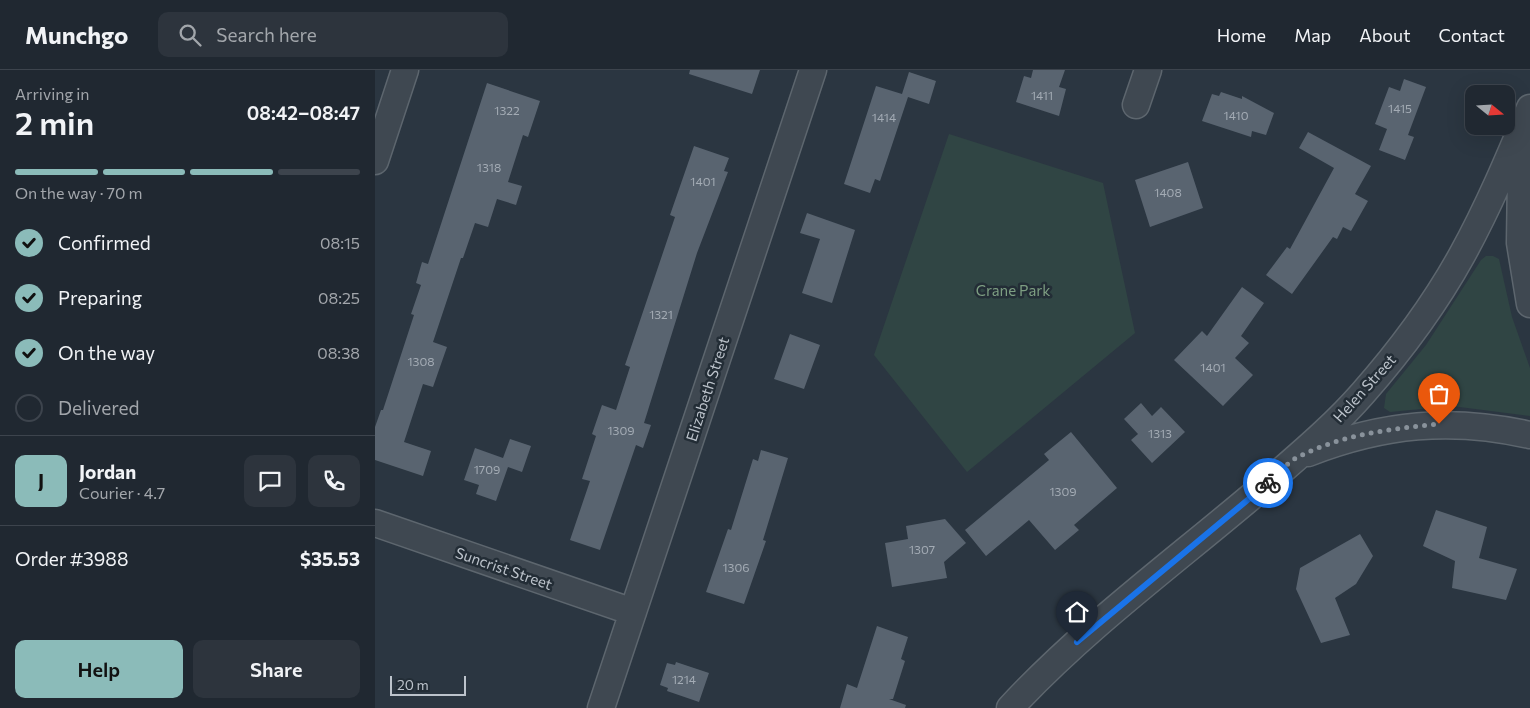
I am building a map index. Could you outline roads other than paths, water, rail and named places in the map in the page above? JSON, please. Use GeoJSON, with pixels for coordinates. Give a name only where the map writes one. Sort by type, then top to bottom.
{"type":"FeatureCollection","features":[{"type":"Feature","properties":{"kind":"street"},"geometry":{"type":"LineString","coordinates":[[375,162],[405,70]]}},
{"type":"Feature","properties":{"kind":"street","name":"Elizabeth Street"},"geometry":{"type":"LineString","coordinates":[[601,708],[813,70]]}},
{"type":"Feature","properties":{"kind":"street"},"geometry":{"type":"LineString","coordinates":[[1137,105],[1148,70]]}},
{"type":"Feature","properties":{"kind":"street","name":"Helen Street"},"geometry":{"type":"LineString","coordinates":[[1010,708],[1050,665],[1298,456],[1362,395],[1399,350],[1433,301],[1470,239],[1499,182],[1530,108]]}},
{"type":"Feature","properties":{"kind":"street"},"geometry":{"type":"LineString","coordinates":[[1530,113],[1521,175],[1520,243],[1530,304]]}},
{"type":"Feature","properties":{"kind":"street"},"geometry":{"type":"LineString","coordinates":[[1298,456],[1347,438],[1364,434],[1439,424],[1477,426],[1530,435]]}},
{"type":"Feature","properties":{"kind":"street","name":"Suncrist Street"},"geometry":{"type":"LineString","coordinates":[[375,523],[633,612]]}},
{"type":"Feature","properties":{"kind":"park label","name":"Crane Park"},"geometry":{"type":"Point","coordinates":[1013,290]}}]}
